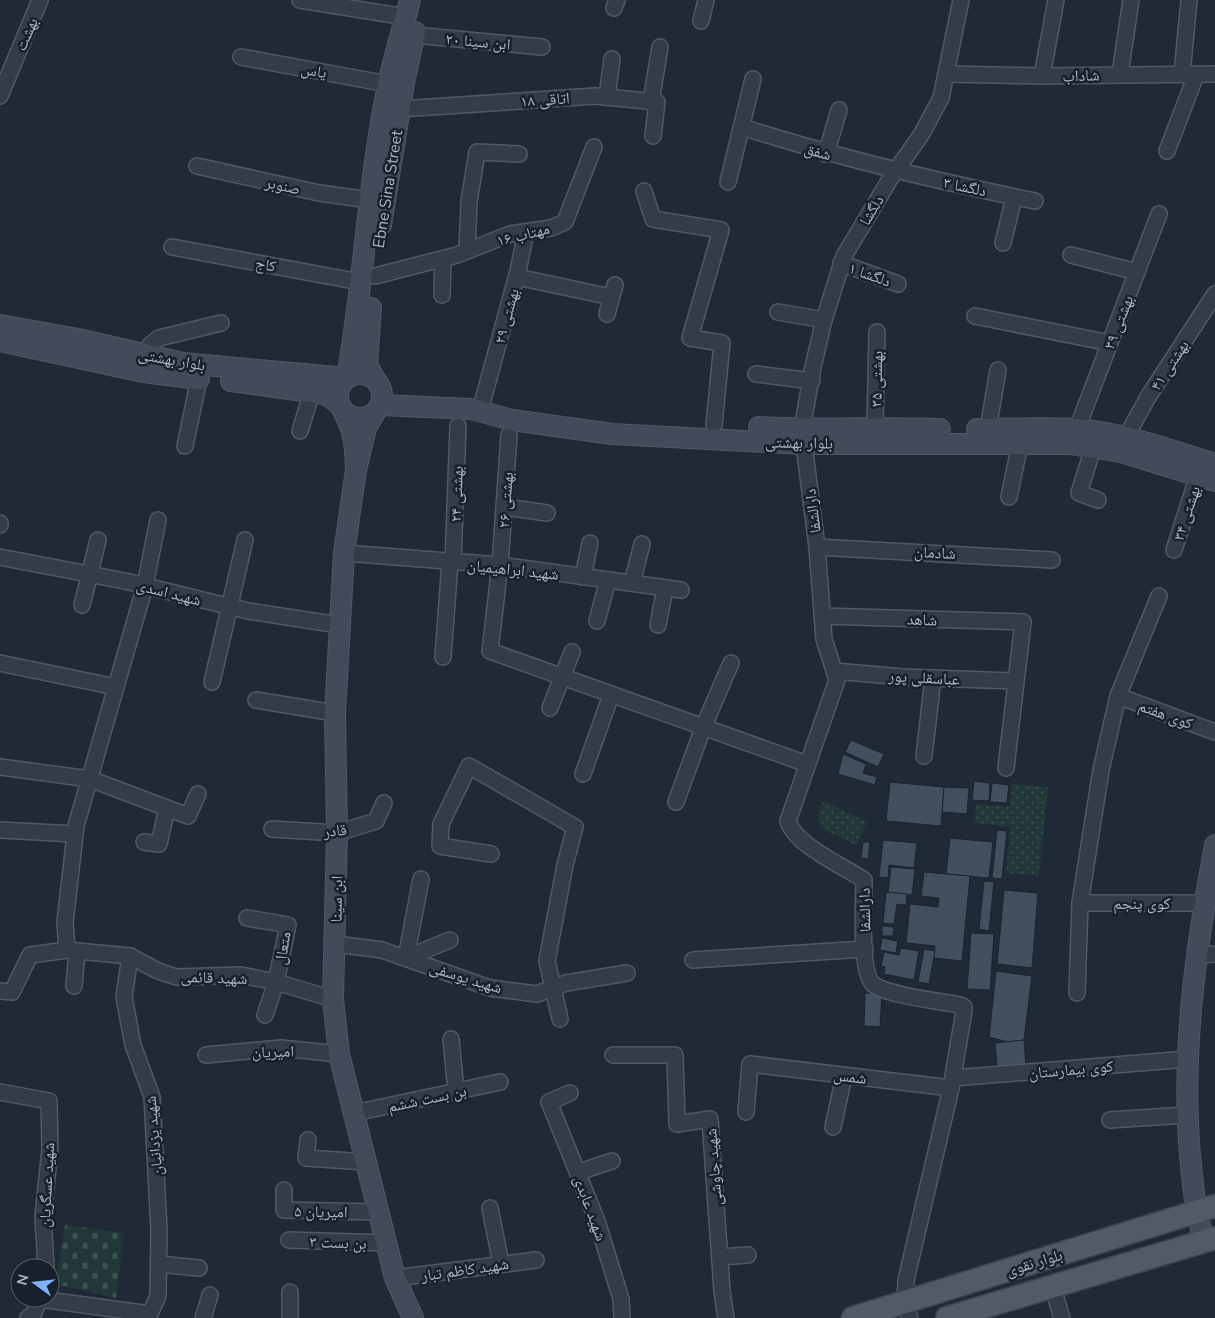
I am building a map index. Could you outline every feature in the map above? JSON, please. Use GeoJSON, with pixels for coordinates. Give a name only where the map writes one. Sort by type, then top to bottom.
{"type":"FeatureCollection","features":[{"type":"Feature","properties":{"kind":"main road","name":"Ebne Sina Street"},"geometry":{"type":"LineString","coordinates":[[367,279],[384,202],[414,36],[423,0]]}},
{"type":"Feature","properties":{"kind":"main road","name":"Ebne Sina Street"},"geometry":{"type":"LineString","coordinates":[[378,397],[367,365],[363,324],[370,200],[388,84],[408,9]]}},
{"type":"Feature","properties":{"kind":"main road","name":"Ebne Sina Street"},"geometry":{"type":"LineString","coordinates":[[347,378],[363,324]]}},
{"type":"Feature","properties":{"kind":"main road","name":"بلوار بهشتی"},"geometry":{"type":"LineString","coordinates":[[0,325],[200,378],[325,394],[341,407]]}},
{"type":"Feature","properties":{"kind":"main road","name":"بلوار بهشتی"},"geometry":{"type":"LineString","coordinates":[[0,342],[145,363],[183,363],[347,378]]}},
{"type":"Feature","properties":{"kind":"main road"},"geometry":{"type":"LineString","coordinates":[[356,470],[354,437],[352,427],[341,407],[340,387],[347,378],[364,374],[378,397]]}},
{"type":"Feature","properties":{"kind":"main road","name":"بلوار بهشتی"},"geometry":{"type":"LineString","coordinates":[[378,397],[483,400],[621,429],[714,425],[803,436],[875,427],[1076,430],[1126,437],[1215,464]]}},
{"type":"Feature","properties":{"kind":"main road","name":"بلوار بهشتی"},"geometry":{"type":"LineString","coordinates":[[378,397],[471,409],[512,420],[621,429],[1020,444],[1052,443],[1121,452],[1206,478]]}},
{"type":"Feature","properties":{"kind":"main road"},"geometry":{"type":"LineString","coordinates":[[341,407],[348,415],[361,419],[378,397]]}},
{"type":"Feature","properties":{"kind":"main road"},"geometry":{"type":"LineString","coordinates":[[356,470],[366,428],[378,397]]}},
{"type":"Feature","properties":{"kind":"main road","name":"ابن سینا"},"geometry":{"type":"LineString","coordinates":[[356,470],[344,553],[338,625],[335,714],[336,944],[333,999],[339,1054],[378,1212],[395,1278],[413,1318]]}},
{"type":"Feature","properties":{"kind":"main road"},"geometry":{"type":"LineString","coordinates":[[1210,1240],[1186,1115],[1190,1009],[1206,954],[1204,903],[1212,873],[1215,846]]}},
{"type":"Feature","properties":{"kind":"main road","name":"بلوار نقوی"},"geometry":{"type":"LineString","coordinates":[[852,1318],[907,1310],[1205,1209]]}},
{"type":"Feature","properties":{"kind":"main road","name":"بلوار نقوی"},"geometry":{"type":"LineString","coordinates":[[947,1318],[1210,1240]]}},
{"type":"Feature","properties":{"kind":"street","name":"بهشت"},"geometry":{"type":"LineString","coordinates":[[0,96],[5,70],[40,0]]}},
{"type":"Feature","properties":{"kind":"street"},"geometry":{"type":"LineString","coordinates":[[300,0],[408,9]]}},
{"type":"Feature","properties":{"kind":"street"},"geometry":{"type":"LineString","coordinates":[[701,21],[706,0]]}},
{"type":"Feature","properties":{"kind":"street","name":"دلگشا"},"geometry":{"type":"LineString","coordinates":[[803,436],[824,320],[842,263],[896,171],[921,135],[941,98],[961,0]]}},
{"type":"Feature","properties":{"kind":"street"},"geometry":{"type":"LineString","coordinates":[[1042,76],[1056,0]]}},
{"type":"Feature","properties":{"kind":"street"},"geometry":{"type":"LineString","coordinates":[[1120,74],[1132,0]]}},
{"type":"Feature","properties":{"kind":"street"},"geometry":{"type":"LineString","coordinates":[[1167,151],[1189,75],[1189,0]]}},
{"type":"Feature","properties":{"kind":"street","name":"ابن سینا ۲۰"},"geometry":{"type":"LineString","coordinates":[[414,36],[542,47]]}},
{"type":"Feature","properties":{"kind":"street"},"geometry":{"type":"LineString","coordinates":[[653,136],[657,102],[651,102],[660,47]]}},
{"type":"Feature","properties":{"kind":"street","name":"یاس"},"geometry":{"type":"LineString","coordinates":[[241,57],[388,84]]}},
{"type":"Feature","properties":{"kind":"street"},"geometry":{"type":"LineString","coordinates":[[607,97],[612,59]]}},
{"type":"Feature","properties":{"kind":"street","name":"شاداب"},"geometry":{"type":"LineString","coordinates":[[946,74],[1042,76],[1215,74]]}},
{"type":"Feature","properties":{"kind":"street"},"geometry":{"type":"LineString","coordinates":[[728,182],[753,79]]}},
{"type":"Feature","properties":{"kind":"street","name":"اتاقی ۱۸"},"geometry":{"type":"LineString","coordinates":[[400,109],[607,97],[651,102]]}},
{"type":"Feature","properties":{"kind":"street"},"geometry":{"type":"LineString","coordinates":[[826,154],[839,110]]}},
{"type":"Feature","properties":{"kind":"street","name":"شفق"},"geometry":{"type":"LineString","coordinates":[[742,127],[826,154],[896,171]]}},
{"type":"Feature","properties":{"kind":"street","name":"مهتاب ۱۶"},"geometry":{"type":"LineString","coordinates":[[367,279],[443,259],[510,234],[551,228],[565,222],[594,147]]}},
{"type":"Feature","properties":{"kind":"street"},"geometry":{"type":"LineString","coordinates":[[467,251],[469,202],[477,152],[519,154]]}},
{"type":"Feature","properties":{"kind":"street","name":"صنوبر"},"geometry":{"type":"LineString","coordinates":[[197,166],[320,193],[370,200]]}},
{"type":"Feature","properties":{"kind":"street","name":"دلگشا ۳"},"geometry":{"type":"LineString","coordinates":[[896,171],[1035,201]]}},
{"type":"Feature","properties":{"kind":"street"},"geometry":{"type":"LineString","coordinates":[[644,191],[653,219],[721,230],[690,338],[722,343],[714,425]]}},
{"type":"Feature","properties":{"kind":"street"},"geometry":{"type":"LineString","coordinates":[[1003,243],[1014,197]]}},
{"type":"Feature","properties":{"kind":"street","name":"بهشتی ۳۹"},"geometry":{"type":"LineString","coordinates":[[1076,430],[1159,214]]}},
{"type":"Feature","properties":{"kind":"street","name":"بهشتی ۲۹"},"geometry":{"type":"LineString","coordinates":[[483,400],[517,277],[526,232]]}},
{"type":"Feature","properties":{"kind":"street","name":"کاج"},"geometry":{"type":"LineString","coordinates":[[172,247],[367,279]]}},
{"type":"Feature","properties":{"kind":"street"},"geometry":{"type":"LineString","coordinates":[[1071,255],[1137,272]]}},
{"type":"Feature","properties":{"kind":"street"},"geometry":{"type":"LineString","coordinates":[[442,294],[443,259]]}},
{"type":"Feature","properties":{"kind":"street","name":"دلگشا ۱"},"geometry":{"type":"LineString","coordinates":[[842,263],[898,284]]}},
{"type":"Feature","properties":{"kind":"street"},"geometry":{"type":"LineString","coordinates":[[517,277],[613,291],[607,314]]}},
{"type":"Feature","properties":{"kind":"street","name":"بهشتی ۴۱"},"geometry":{"type":"LineString","coordinates":[[1126,437],[1148,397],[1215,294]]}},
{"type":"Feature","properties":{"kind":"street"},"geometry":{"type":"LineString","coordinates":[[778,312],[824,320]]}},
{"type":"Feature","properties":{"kind":"street"},"geometry":{"type":"LineString","coordinates":[[974,316],[1110,343]]}},
{"type":"Feature","properties":{"kind":"street"},"geometry":{"type":"LineString","coordinates":[[145,363],[150,345],[159,338],[221,323]]}},
{"type":"Feature","properties":{"kind":"street","name":"بهشتی ۳۵"},"geometry":{"type":"LineString","coordinates":[[875,427],[877,332]]}},
{"type":"Feature","properties":{"kind":"street"},"geometry":{"type":"LineString","coordinates":[[988,429],[998,370]]}},
{"type":"Feature","properties":{"kind":"street"},"geometry":{"type":"LineString","coordinates":[[756,374],[812,381]]}},
{"type":"Feature","properties":{"kind":"street"},"geometry":{"type":"LineString","coordinates":[[185,446],[200,378]]}},
{"type":"Feature","properties":{"kind":"street"},"geometry":{"type":"LineString","coordinates":[[300,431],[312,392]]}},
{"type":"Feature","properties":{"kind":"street","name":"بهشتی ۲۴"},"geometry":{"type":"LineString","coordinates":[[443,657],[451,562],[458,426]]}},
{"type":"Feature","properties":{"kind":"street","name":"بهشتی ۲۶"},"geometry":{"type":"LineString","coordinates":[[509,435],[500,565],[490,651],[562,677]]}},
{"type":"Feature","properties":{"kind":"street","name":"دارالشفا"},"geometry":{"type":"LineString","coordinates":[[803,436],[817,547],[824,639],[837,680],[788,821],[790,830],[799,839],[864,880],[865,949],[869,978],[873,984],[886,990],[964,1007],[952,1083],[906,1280],[907,1310]]}},
{"type":"Feature","properties":{"kind":"street"},"geometry":{"type":"LineString","coordinates":[[1009,498],[1020,444]]}},
{"type":"Feature","properties":{"kind":"street"},"geometry":{"type":"LineString","coordinates":[[1093,448],[1079,493],[1098,500]]}},
{"type":"Feature","properties":{"kind":"street","name":"بهشتی ۳۴"},"geometry":{"type":"LineString","coordinates":[[1174,550],[1206,478]]}},
{"type":"Feature","properties":{"kind":"street"},"geometry":{"type":"LineString","coordinates":[[504,506],[547,513]]}},
{"type":"Feature","properties":{"kind":"street"},"geometry":{"type":"LineString","coordinates":[[74,986],[72,951],[66,922],[75,834],[144,586],[158,520]]}},
{"type":"Feature","properties":{"kind":"street"},"geometry":{"type":"LineString","coordinates":[[82,605],[98,540]]}},
{"type":"Feature","properties":{"kind":"street"},"geometry":{"type":"LineString","coordinates":[[212,682],[245,540]]}},
{"type":"Feature","properties":{"kind":"street"},"geometry":{"type":"LineString","coordinates":[[584,577],[590,544]]}},
{"type":"Feature","properties":{"kind":"street"},"geometry":{"type":"LineString","coordinates":[[632,583],[642,544]]}},
{"type":"Feature","properties":{"kind":"street","name":"شادمان"},"geometry":{"type":"LineString","coordinates":[[817,547],[1052,560]]}},
{"type":"Feature","properties":{"kind":"street","name":"شهید ابراهیمیان"},"geometry":{"type":"LineString","coordinates":[[344,553],[500,565],[681,590]]}},
{"type":"Feature","properties":{"kind":"street","name":"شهید اسدی"},"geometry":{"type":"LineString","coordinates":[[0,557],[90,574],[229,607],[338,625]]}},
{"type":"Feature","properties":{"kind":"street"},"geometry":{"type":"LineString","coordinates":[[597,621],[608,580]]}},
{"type":"Feature","properties":{"kind":"street"},"geometry":{"type":"LineString","coordinates":[[658,625],[665,588]]}},
{"type":"Feature","properties":{"kind":"street"},"geometry":{"type":"LineString","coordinates":[[1077,993],[1080,903],[1101,770],[1118,696],[1159,596]]}},
{"type":"Feature","properties":{"kind":"street","name":"شاهد"},"geometry":{"type":"LineString","coordinates":[[822,616],[1022,622],[1014,681]]}},
{"type":"Feature","properties":{"kind":"street"},"geometry":{"type":"LineString","coordinates":[[550,708],[572,652]]}},
{"type":"Feature","properties":{"kind":"street"},"geometry":{"type":"LineString","coordinates":[[676,802],[703,728],[731,663]]}},
{"type":"Feature","properties":{"kind":"street"},"geometry":{"type":"LineString","coordinates":[[0,664],[116,687]]}},
{"type":"Feature","properties":{"kind":"street","name":"عباسقلی پور"},"geometry":{"type":"LineString","coordinates":[[834,671],[1014,681]]}},
{"type":"Feature","properties":{"kind":"street"},"geometry":{"type":"LineString","coordinates":[[562,677],[807,764]]}},
{"type":"Feature","properties":{"kind":"street"},"geometry":{"type":"LineString","coordinates":[[924,756],[933,678]]}},
{"type":"Feature","properties":{"kind":"street"},"geometry":{"type":"LineString","coordinates":[[1006,768],[1014,681]]}},
{"type":"Feature","properties":{"kind":"street"},"geometry":{"type":"LineString","coordinates":[[583,774],[612,695]]}},
{"type":"Feature","properties":{"kind":"street","name":"کوی هفتم"},"geometry":{"type":"LineString","coordinates":[[1118,696],[1215,732]]}},
{"type":"Feature","properties":{"kind":"street"},"geometry":{"type":"LineString","coordinates":[[256,700],[335,714]]}},
{"type":"Feature","properties":{"kind":"street"},"geometry":{"type":"LineString","coordinates":[[491,854],[440,846],[441,824],[469,766],[575,827],[565,866],[547,961],[560,1019]]}},
{"type":"Feature","properties":{"kind":"street"},"geometry":{"type":"LineString","coordinates":[[0,767],[90,779],[188,816],[198,794]]}},
{"type":"Feature","properties":{"kind":"street","name":"قادر"},"geometry":{"type":"LineString","coordinates":[[272,829],[337,833],[376,821],[384,803]]}},
{"type":"Feature","properties":{"kind":"street"},"geometry":{"type":"LineString","coordinates":[[144,842],[159,844],[167,808]]}},
{"type":"Feature","properties":{"kind":"street"},"geometry":{"type":"LineString","coordinates":[[0,830],[75,834]]}},
{"type":"Feature","properties":{"kind":"street"},"geometry":{"type":"LineString","coordinates":[[406,958],[422,879]]}},
{"type":"Feature","properties":{"kind":"street","name":"کوی پنجم"},"geometry":{"type":"LineString","coordinates":[[1080,903],[1204,903]]}},
{"type":"Feature","properties":{"kind":"street","name":"متعال"},"geometry":{"type":"LineString","coordinates":[[247,918],[288,925],[276,982]]}},
{"type":"Feature","properties":{"kind":"street"},"geometry":{"type":"LineString","coordinates":[[406,958],[450,940]]}},
{"type":"Feature","properties":{"kind":"street","name":"شهید یوسفی"},"geometry":{"type":"LineString","coordinates":[[336,944],[382,950],[490,988],[537,994],[566,984],[627,973]]}},
{"type":"Feature","properties":{"kind":"street"},"geometry":{"type":"LineString","coordinates":[[693,960],[865,949]]}},
{"type":"Feature","properties":{"kind":"street","name":"شهید قائمی"},"geometry":{"type":"LineString","coordinates":[[0,991],[12,992],[30,955],[72,951],[130,956],[158,971],[176,976],[241,975],[276,982],[333,999]]}},
{"type":"Feature","properties":{"kind":"street","name":"شهید یزدانیان"},"geometry":{"type":"LineString","coordinates":[[130,956],[124,996],[133,1045],[152,1097],[159,1264],[158,1296],[149,1316]]}},
{"type":"Feature","properties":{"kind":"street"},"geometry":{"type":"LineString","coordinates":[[265,1015],[276,982]]}},
{"type":"Feature","properties":{"kind":"street"},"geometry":{"type":"LineString","coordinates":[[451,1039],[456,1091]]}},
{"type":"Feature","properties":{"kind":"street","name":"امیریان"},"geometry":{"type":"LineString","coordinates":[[206,1055],[281,1048],[339,1054]]}},
{"type":"Feature","properties":{"kind":"street","name":"شهید چاوشی"},"geometry":{"type":"LineString","coordinates":[[613,1055],[675,1055],[677,1124],[710,1120],[726,1318]]}},
{"type":"Feature","properties":{"kind":"street","name":"کوی بیمارستان"},"geometry":{"type":"LineString","coordinates":[[952,1083],[1188,1059]]}},
{"type":"Feature","properties":{"kind":"street","name":"شمس"},"geometry":{"type":"LineString","coordinates":[[746,1112],[750,1064],[844,1076],[952,1083]]}},
{"type":"Feature","properties":{"kind":"street"},"geometry":{"type":"LineString","coordinates":[[833,1127],[844,1076]]}},
{"type":"Feature","properties":{"kind":"street","name":"بن بست ششم"},"geometry":{"type":"LineString","coordinates":[[354,1113],[500,1082]]}},
{"type":"Feature","properties":{"kind":"street","name":"شهید عسگریان"},"geometry":{"type":"LineString","coordinates":[[0,1092],[49,1101],[50,1149],[43,1216],[45,1258]]}},
{"type":"Feature","properties":{"kind":"street","name":"شهید عابدی"},"geometry":{"type":"LineString","coordinates":[[570,1093],[549,1102],[597,1221],[621,1299],[622,1318]]}},
{"type":"Feature","properties":{"kind":"street"},"geometry":{"type":"LineString","coordinates":[[1110,1120],[1186,1115]]}},
{"type":"Feature","properties":{"kind":"street"},"geometry":{"type":"LineString","coordinates":[[308,1140],[306,1158],[366,1162]]}},
{"type":"Feature","properties":{"kind":"street"},"geometry":{"type":"LineString","coordinates":[[578,1172],[612,1161]]}},
{"type":"Feature","properties":{"kind":"street","name":"امیریان ۵"},"geometry":{"type":"LineString","coordinates":[[284,1190],[284,1210],[378,1212]]}},
{"type":"Feature","properties":{"kind":"street"},"geometry":{"type":"LineString","coordinates":[[490,1208],[501,1264]]}},
{"type":"Feature","properties":{"kind":"street","name":"بن بست ۳"},"geometry":{"type":"LineString","coordinates":[[289,1240],[386,1243]]}},
{"type":"Feature","properties":{"kind":"street"},"geometry":{"type":"LineString","coordinates":[[720,1257],[748,1255]]}},
{"type":"Feature","properties":{"kind":"street","name":"شهید کاظم تبار"},"geometry":{"type":"LineString","coordinates":[[395,1278],[536,1260]]}},
{"type":"Feature","properties":{"kind":"street"},"geometry":{"type":"LineString","coordinates":[[159,1264],[199,1268]]}},
{"type":"Feature","properties":{"kind":"street"},"geometry":{"type":"LineString","coordinates":[[1053,1288],[1062,1318]]}},
{"type":"Feature","properties":{"kind":"street"},"geometry":{"type":"LineString","coordinates":[[290,1292],[290,1318]]}},
{"type":"Feature","properties":{"kind":"street"},"geometry":{"type":"LineString","coordinates":[[202,1318],[210,1295]]}},
{"type":"Feature","properties":{"kind":"street"},"geometry":{"type":"LineString","coordinates":[[60,1301],[149,1316]]}},
{"type":"Feature","properties":{"kind":"street"},"geometry":{"type":"LineString","coordinates":[[28,1318],[33,1315],[36,1308]]}},
{"type":"Feature","properties":{"kind":"green space"},"geometry":{"type":"Polygon","coordinates":[[[1012,784],[1048,787],[1039,876],[1006,873],[1010,827],[974,823],[976,804],[1010,807],[1012,784]]]}},
{"type":"Feature","properties":{"kind":"green space"},"geometry":{"type":"Polygon","coordinates":[[[824,801],[867,822],[856,845],[819,827],[819,809],[824,801]]]}},
{"type":"Feature","properties":{"kind":"green space"},"geometry":{"type":"Polygon","coordinates":[[[65,1225],[124,1233],[116,1298],[60,1285],[59,1258],[65,1225]]]}},
{"type":"Feature","properties":{"kind":"building"},"geometry":{"type":"Polygon","coordinates":[[[851,740],[884,754],[878,767],[845,752],[851,740]]]}},
{"type":"Feature","properties":{"kind":"building"},"geometry":{"type":"Polygon","coordinates":[[[843,754],[866,764],[863,773],[877,777],[875,785],[838,774],[843,754]]]}},
{"type":"Feature","properties":{"kind":"building"},"geometry":{"type":"Polygon","coordinates":[[[974,781],[990,783],[989,801],[972,800],[974,781]]]}},
{"type":"Feature","properties":{"kind":"building"},"geometry":{"type":"Polygon","coordinates":[[[890,782],[944,787],[941,826],[886,821],[890,782]]]}},
{"type":"Feature","properties":{"kind":"building"},"geometry":{"type":"Polygon","coordinates":[[[992,783],[1009,785],[1007,803],[990,802],[992,783]]]}},
{"type":"Feature","properties":{"kind":"building"},"geometry":{"type":"Polygon","coordinates":[[[944,787],[969,788],[967,814],[942,812],[944,787]]]}},
{"type":"Feature","properties":{"kind":"building"},"geometry":{"type":"Polygon","coordinates":[[[997,830],[1007,831],[1002,879],[992,878],[997,830]]]}},
{"type":"Feature","properties":{"kind":"building"},"geometry":{"type":"Polygon","coordinates":[[[950,838],[993,842],[989,878],[946,874],[950,838]]]}},
{"type":"Feature","properties":{"kind":"building"},"geometry":{"type":"Polygon","coordinates":[[[883,840],[917,843],[914,868],[889,865],[888,878],[879,877],[883,840]]]}},
{"type":"Feature","properties":{"kind":"building"},"geometry":{"type":"Polygon","coordinates":[[[863,842],[870,842],[868,859],[861,858],[863,842]]]}},
{"type":"Feature","properties":{"kind":"building"},"geometry":{"type":"Polygon","coordinates":[[[891,867],[915,869],[912,895],[888,893],[891,867]]]}},
{"type":"Feature","properties":{"kind":"building"},"geometry":{"type":"Polygon","coordinates":[[[924,872],[970,876],[962,961],[934,958],[935,946],[906,943],[910,904],[938,907],[939,898],[921,896],[924,872]]]}},
{"type":"Feature","properties":{"kind":"building"},"geometry":{"type":"Polygon","coordinates":[[[984,881],[994,882],[989,931],[979,929],[984,881]]]}},
{"type":"Feature","properties":{"kind":"building"},"geometry":{"type":"Polygon","coordinates":[[[1004,890],[1038,893],[1032,968],[997,964],[1004,890]]]}},
{"type":"Feature","properties":{"kind":"building"},"geometry":{"type":"Polygon","coordinates":[[[886,892],[907,894],[906,905],[897,904],[894,924],[883,923],[886,892]]]}},
{"type":"Feature","properties":{"kind":"building"},"geometry":{"type":"Polygon","coordinates":[[[882,926],[894,927],[893,936],[882,936],[882,926]]]}},
{"type":"Feature","properties":{"kind":"building"},"geometry":{"type":"Polygon","coordinates":[[[971,933],[994,934],[990,990],[967,989],[971,933]]]}},
{"type":"Feature","properties":{"kind":"building"},"geometry":{"type":"Polygon","coordinates":[[[882,938],[898,941],[896,953],[880,950],[882,938]]]}},
{"type":"Feature","properties":{"kind":"building"},"geometry":{"type":"Polygon","coordinates":[[[901,948],[919,951],[914,980],[884,974],[885,967],[881,966],[884,952],[899,955],[901,948]]]}},
{"type":"Feature","properties":{"kind":"building"},"geometry":{"type":"Polygon","coordinates":[[[924,949],[935,951],[929,984],[918,982],[924,949]]]}},
{"type":"Feature","properties":{"kind":"building"},"geometry":{"type":"Polygon","coordinates":[[[996,971],[1032,976],[1024,1040],[1008,1042],[989,1037],[996,971]]]}},
{"type":"Feature","properties":{"kind":"building"},"geometry":{"type":"Polygon","coordinates":[[[865,993],[882,994],[880,1027],[864,1026],[865,993]]]}},
{"type":"Feature","properties":{"kind":"building"},"geometry":{"type":"Polygon","coordinates":[[[1024,1040],[1026,1065],[997,1067],[995,1043],[1024,1040]]]}}]}
